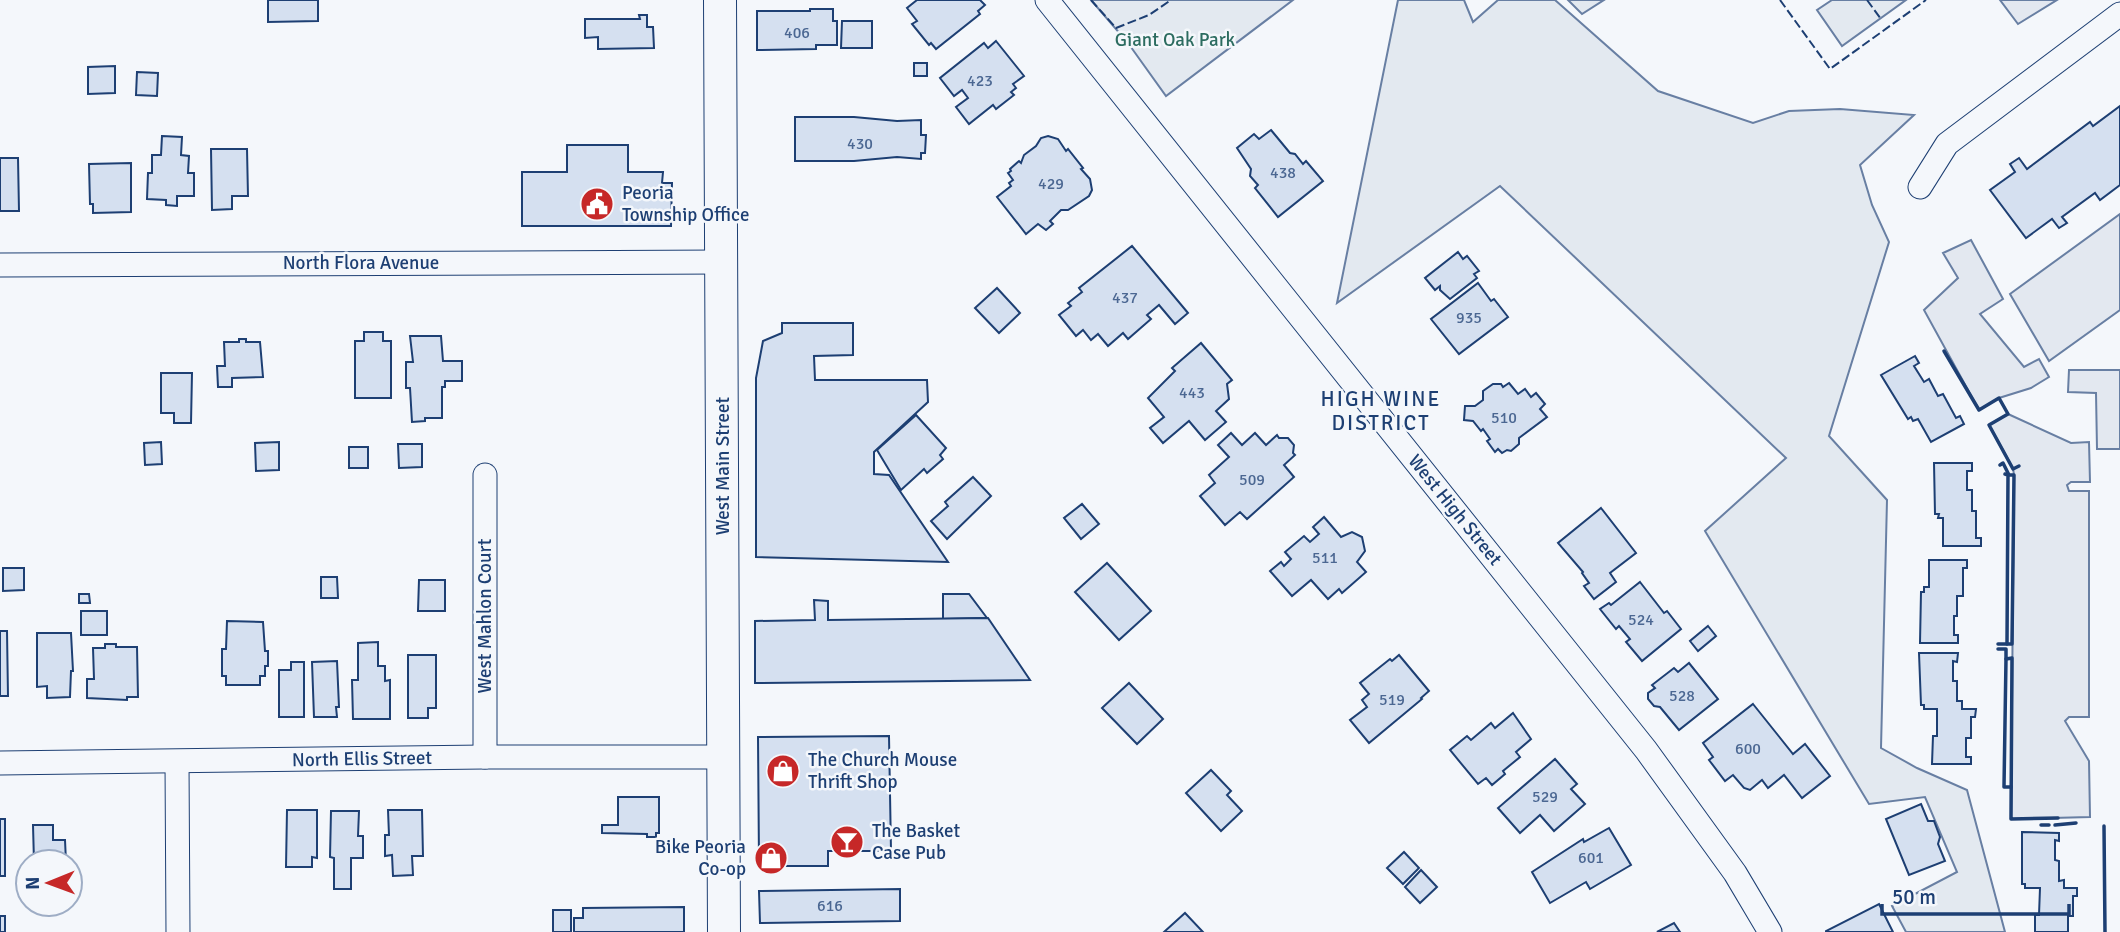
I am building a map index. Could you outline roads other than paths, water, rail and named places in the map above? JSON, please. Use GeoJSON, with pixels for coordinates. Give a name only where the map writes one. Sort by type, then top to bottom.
{"type":"FeatureCollection","features":[{"type":"Feature","properties":{"kind":"main road","name":"West Main Street"},"geometry":{"type":"LineString","coordinates":[[720,0],[724,932]]}},
{"type":"Feature","properties":{"kind":"street","name":"West High Street"},"geometry":{"type":"LineString","coordinates":[[1047,0],[1653,759],[1735,873],[1770,932]]}},
{"type":"Feature","properties":{"kind":"street"},"geometry":{"type":"LineString","coordinates":[[1920,187],[1947,144],[2120,14]]}},
{"type":"Feature","properties":{"kind":"street","name":"North Flora Avenue"},"geometry":{"type":"LineString","coordinates":[[0,265],[722,262]]}},
{"type":"Feature","properties":{"kind":"street","name":"West Mahlon Court"},"geometry":{"type":"LineString","coordinates":[[485,475],[485,757]]}},
{"type":"Feature","properties":{"kind":"street","name":"North Ellis Street"},"geometry":{"type":"LineString","coordinates":[[0,763],[724,757]]}},
{"type":"Feature","properties":{"kind":"street"},"geometry":{"type":"LineString","coordinates":[[177,762],[178,932]]}},
{"type":"Feature","properties":{"kind":"place","name":"Peoria Township Office"},"geometry":{"type":"Point","coordinates":[597,204]}},
{"type":"Feature","properties":{"kind":"place","name":"The Church Mouse Thrift Shop"},"geometry":{"type":"Point","coordinates":[783,771]}},
{"type":"Feature","properties":{"kind":"place","name":"The Basket Case Pub"},"geometry":{"type":"Point","coordinates":[847,842]}},
{"type":"Feature","properties":{"kind":"place","name":"Bike Peoria Co-op"},"geometry":{"type":"Point","coordinates":[771,858]}},
{"type":"Feature","properties":{"kind":"district","name":"HIGH WINE DISTRICT"},"geometry":{"type":"Point","coordinates":[1381,411]}},
{"type":"Feature","properties":{"kind":"park label","name":"Giant Oak Park"},"geometry":{"type":"Point","coordinates":[1175,40]}}]}
